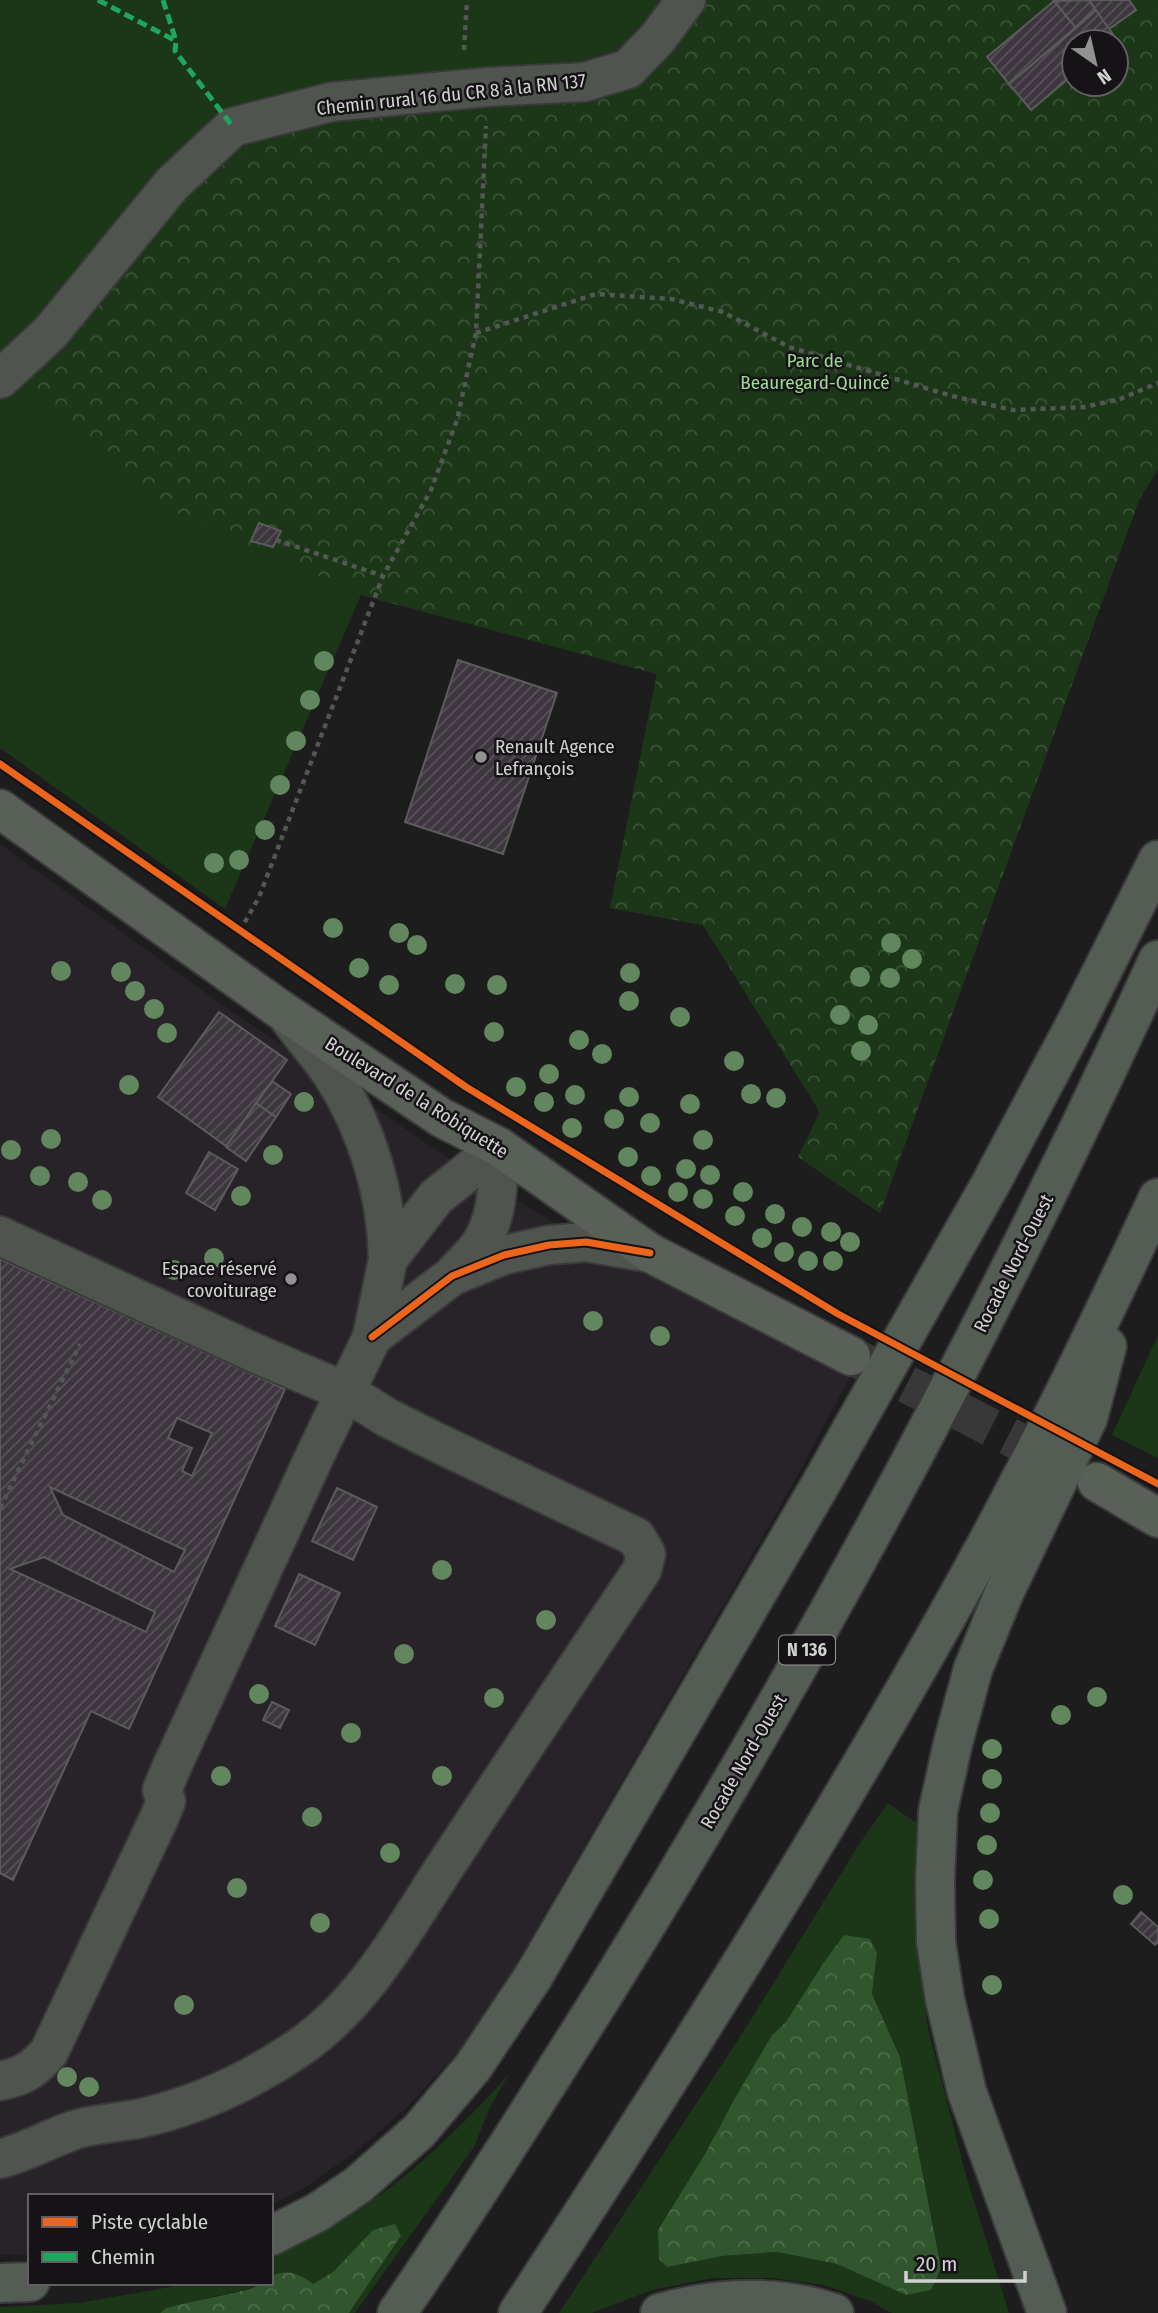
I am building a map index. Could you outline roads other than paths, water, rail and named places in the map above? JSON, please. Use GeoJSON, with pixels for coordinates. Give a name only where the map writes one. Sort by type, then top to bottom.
{"type":"FeatureCollection","features":[{"type":"Feature","properties":{"kind":"highway"},"geometry":{"type":"LineString","coordinates":[[273,2235],[318,2212],[358,2185],[419,2131],[473,2067],[533,1977],[819,1487],[984,1194],[1078,1019],[1158,860]]}},
{"type":"Feature","properties":{"kind":"highway","name":"Rocade Nord-Ouest"},"geometry":{"type":"LineString","coordinates":[[397,2313],[542,2093],[674,1880],[882,1518],[1036,1217],[1158,960]]}},
{"type":"Feature","properties":{"kind":"highway"},"geometry":{"type":"LineString","coordinates":[[518,2313],[664,2088],[820,1837],[974,1567],[1060,1404],[1158,1198]]}},
{"type":"Feature","properties":{"kind":"highway"},"geometry":{"type":"LineString","coordinates":[[1047,2313],[967,2092],[945,2000],[936,1942],[938,1811],[973,1669],[1004,1592],[1088,1418],[1130,1259]]}},
{"type":"Feature","properties":{"kind":"highway"},"geometry":{"type":"LineString","coordinates":[[0,2283],[28,2282]]}},
{"type":"Feature","properties":{"kind":"highway"},"geometry":{"type":"LineString","coordinates":[[660,2313],[692,2304],[776,2300],[834,2313]]}},
{"type":"Feature","properties":{"kind":"main road","name":"Boulevard de la Robiquette"},"geometry":{"type":"LineString","coordinates":[[0,809],[283,1011],[442,1118],[499,1147],[650,1253],[851,1356]]}},
{"type":"Feature","properties":{"kind":"main road"},"geometry":{"type":"LineString","coordinates":[[1097,1482],[1158,1518]]}},
{"type":"Feature","properties":{"kind":"street","name":"Chemin rural 16 du CR 8 à la RN 137"},"geometry":{"type":"LineString","coordinates":[[0,379],[50,333],[172,184],[233,127],[331,102],[475,88],[584,82],[628,69],[657,39],[686,0]]}},
{"type":"Feature","properties":{"kind":"street"},"geometry":{"type":"LineString","coordinates":[[0,2081],[21,2076],[36,2066],[49,2052],[166,1801],[162,1790],[173,1764],[372,1337],[388,1259],[388,1225],[382,1195],[372,1159],[354,1115],[331,1074],[283,1011]]}},
{"type":"Feature","properties":{"kind":"street"},"geometry":{"type":"LineString","coordinates":[[388,1259],[436,1198],[499,1147]]}},
{"type":"Feature","properties":{"kind":"street"},"geometry":{"type":"LineString","coordinates":[[372,1337],[452,1276],[478,1248],[490,1223],[498,1193],[499,1147]]}},
{"type":"Feature","properties":{"kind":"street"},"geometry":{"type":"LineString","coordinates":[[0,1236],[346,1392],[388,1418],[636,1537],[646,1554],[642,1570],[458,1846],[414,1917],[377,1969],[333,2020],[301,2046],[269,2066],[204,2099],[139,2119],[75,2130],[23,2153],[0,2159]]}},
{"type":"Feature","properties":{"kind":"street"},"geometry":{"type":"LineString","coordinates":[[452,1276],[504,1255],[549,1245],[586,1242],[650,1253]]}},
{"type":"Feature","properties":{"kind":"tunnel"},"geometry":{"type":"LineString","coordinates":[[856,1358],[1064,1465]]}},
{"type":"Feature","properties":{"kind":"place","name":"Renault Agence Lefrançois"},"geometry":{"type":"Point","coordinates":[481,757]}},
{"type":"Feature","properties":{"kind":"place","name":"Espace réservé covoiturage"},"geometry":{"type":"Point","coordinates":[291,1279]}},
{"type":"Feature","properties":{"kind":"park label","name":"Parc de Beauregard-Quincé"},"geometry":{"type":"Point","coordinates":[815,371]}}]}
